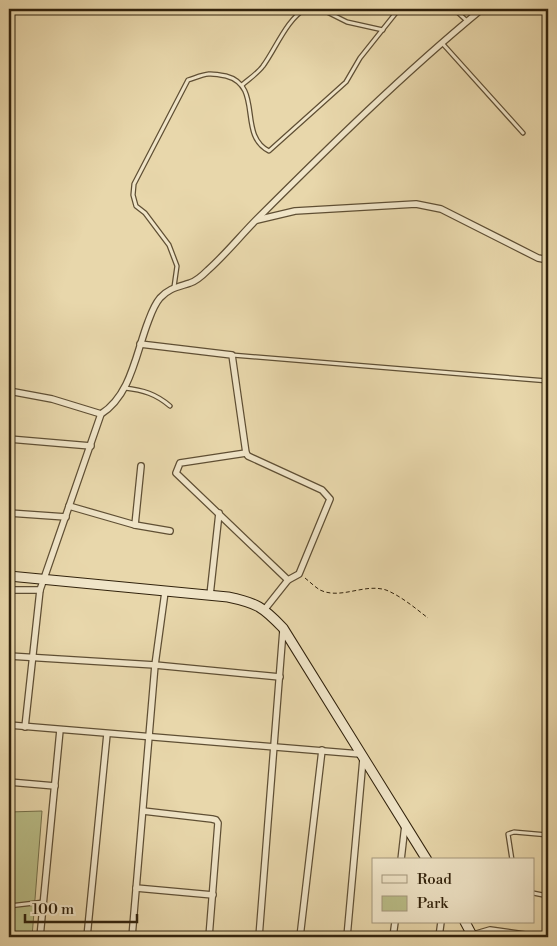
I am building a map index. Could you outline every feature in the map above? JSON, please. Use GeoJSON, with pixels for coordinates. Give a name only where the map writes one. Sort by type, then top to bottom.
{"type":"FeatureCollection","features":[{"type":"Feature","properties":{"kind":"street"},"geometry":{"type":"LineString","coordinates":[[25,726],[40,590],[101,414],[111,408],[125,388],[158,300],[165,292],[174,287],[190,283],[199,278],[349,128],[482,9]]}},
{"type":"Feature","properties":{"kind":"street"},"geometry":{"type":"LineString","coordinates":[[544,9],[548,15]]}},
{"type":"Feature","properties":{"kind":"street"},"geometry":{"type":"LineString","coordinates":[[256,220],[295,211],[416,204],[441,209],[538,258],[548,260]]}},
{"type":"Feature","properties":{"kind":"street"},"geometry":{"type":"LineString","coordinates":[[140,344],[232,355],[246,453],[248,456],[322,490],[330,499],[300,574],[288,580],[265,609]]}},
{"type":"Feature","properties":{"kind":"street"},"geometry":{"type":"LineString","coordinates":[[9,391],[52,399],[101,414]]}},
{"type":"Feature","properties":{"kind":"street"},"geometry":{"type":"LineString","coordinates":[[9,439],[90,446]]}},
{"type":"Feature","properties":{"kind":"street"},"geometry":{"type":"LineString","coordinates":[[246,453],[179,464],[176,473],[288,580]]}},
{"type":"Feature","properties":{"kind":"street"},"geometry":{"type":"LineString","coordinates":[[135,525],[141,466]]}},
{"type":"Feature","properties":{"kind":"street"},"geometry":{"type":"LineString","coordinates":[[69,506],[135,525],[170,531]]}},
{"type":"Feature","properties":{"kind":"street"},"geometry":{"type":"LineString","coordinates":[[9,513],[66,518]]}},
{"type":"Feature","properties":{"kind":"street"},"geometry":{"type":"LineString","coordinates":[[210,595],[219,513]]}},
{"type":"Feature","properties":{"kind":"street"},"geometry":{"type":"LineString","coordinates":[[9,576],[228,597],[250,602],[265,609],[283,628],[426,858]]}},
{"type":"Feature","properties":{"kind":"street"},"geometry":{"type":"LineString","coordinates":[[9,590],[40,590]]}},
{"type":"Feature","properties":{"kind":"street"},"geometry":{"type":"LineString","coordinates":[[132,937],[155,665],[165,592]]}},
{"type":"Feature","properties":{"kind":"street"},"geometry":{"type":"LineString","coordinates":[[259,937],[283,628]]}},
{"type":"Feature","properties":{"kind":"street"},"geometry":{"type":"LineString","coordinates":[[9,656],[32,659],[155,665],[280,677]]}},
{"type":"Feature","properties":{"kind":"street"},"geometry":{"type":"LineString","coordinates":[[9,725],[275,748],[322,750],[362,756]]}},
{"type":"Feature","properties":{"kind":"street"},"geometry":{"type":"LineString","coordinates":[[40,937],[60,730]]}},
{"type":"Feature","properties":{"kind":"street"},"geometry":{"type":"LineString","coordinates":[[87,937],[107,734]]}},
{"type":"Feature","properties":{"kind":"street"},"geometry":{"type":"LineString","coordinates":[[300,937],[322,750]]}},
{"type":"Feature","properties":{"kind":"street"},"geometry":{"type":"LineString","coordinates":[[347,937],[362,756]]}},
{"type":"Feature","properties":{"kind":"street"},"geometry":{"type":"LineString","coordinates":[[9,782],[55,786]]}},
{"type":"Feature","properties":{"kind":"street"},"geometry":{"type":"LineString","coordinates":[[143,811],[216,820],[218,823],[209,937]]}},
{"type":"Feature","properties":{"kind":"street"},"geometry":{"type":"LineString","coordinates":[[401,858],[405,824]]}},
{"type":"Feature","properties":{"kind":"street"},"geometry":{"type":"LineString","coordinates":[[136,888],[213,895]]}},
{"type":"Feature","properties":{"kind":"street"},"geometry":{"type":"LineString","coordinates":[[393,937],[394,924]]}},
{"type":"Feature","properties":{"kind":"street"},"geometry":{"type":"LineString","coordinates":[[439,937],[441,924]]}},
{"type":"Feature","properties":{"kind":"street"},"geometry":{"type":"LineString","coordinates":[[466,924],[473,936],[490,930],[512,936],[539,937]]}},
{"type":"Feature","properties":{"kind":"lane"},"geometry":{"type":"LineString","coordinates":[[242,84],[262,68],[286,29],[300,12],[306,9]]}},
{"type":"Feature","properties":{"kind":"lane"},"geometry":{"type":"LineString","coordinates":[[321,9],[347,22],[383,30]]}},
{"type":"Feature","properties":{"kind":"lane"},"geometry":{"type":"LineString","coordinates":[[174,287],[177,266],[169,245],[145,213],[136,206],[133,195],[134,184],[188,80],[210,72],[232,78],[242,84],[249,102],[251,126],[259,145],[269,151],[346,82],[360,58],[399,9]]}},
{"type":"Feature","properties":{"kind":"lane"},"geometry":{"type":"LineString","coordinates":[[454,9],[467,21]]}},
{"type":"Feature","properties":{"kind":"lane"},"geometry":{"type":"LineString","coordinates":[[442,43],[523,133]]}},
{"type":"Feature","properties":{"kind":"lane"},"geometry":{"type":"LineString","coordinates":[[232,355],[548,382]]}},
{"type":"Feature","properties":{"kind":"lane"},"geometry":{"type":"LineString","coordinates":[[125,388],[150,392],[170,406]]}},
{"type":"Feature","properties":{"kind":"lane"},"geometry":{"type":"LineString","coordinates":[[512,858],[508,834],[514,832],[548,835]]}},
{"type":"Feature","properties":{"kind":"lane"},"geometry":{"type":"LineString","coordinates":[[534,893],[548,896]]}},
{"type":"Feature","properties":{"kind":"lane"},"geometry":{"type":"LineString","coordinates":[[9,906],[44,901]]}},
{"type":"Feature","properties":{"kind":"path"},"geometry":{"type":"LineString","coordinates":[[300,574],[320,590],[335,593],[370,588],[385,590],[407,601],[428,618]]}},
{"type":"Feature","properties":{"kind":"green space"},"geometry":{"type":"Polygon","coordinates":[[[42,811],[32,937],[9,937],[9,812],[42,811]]]}}]}
